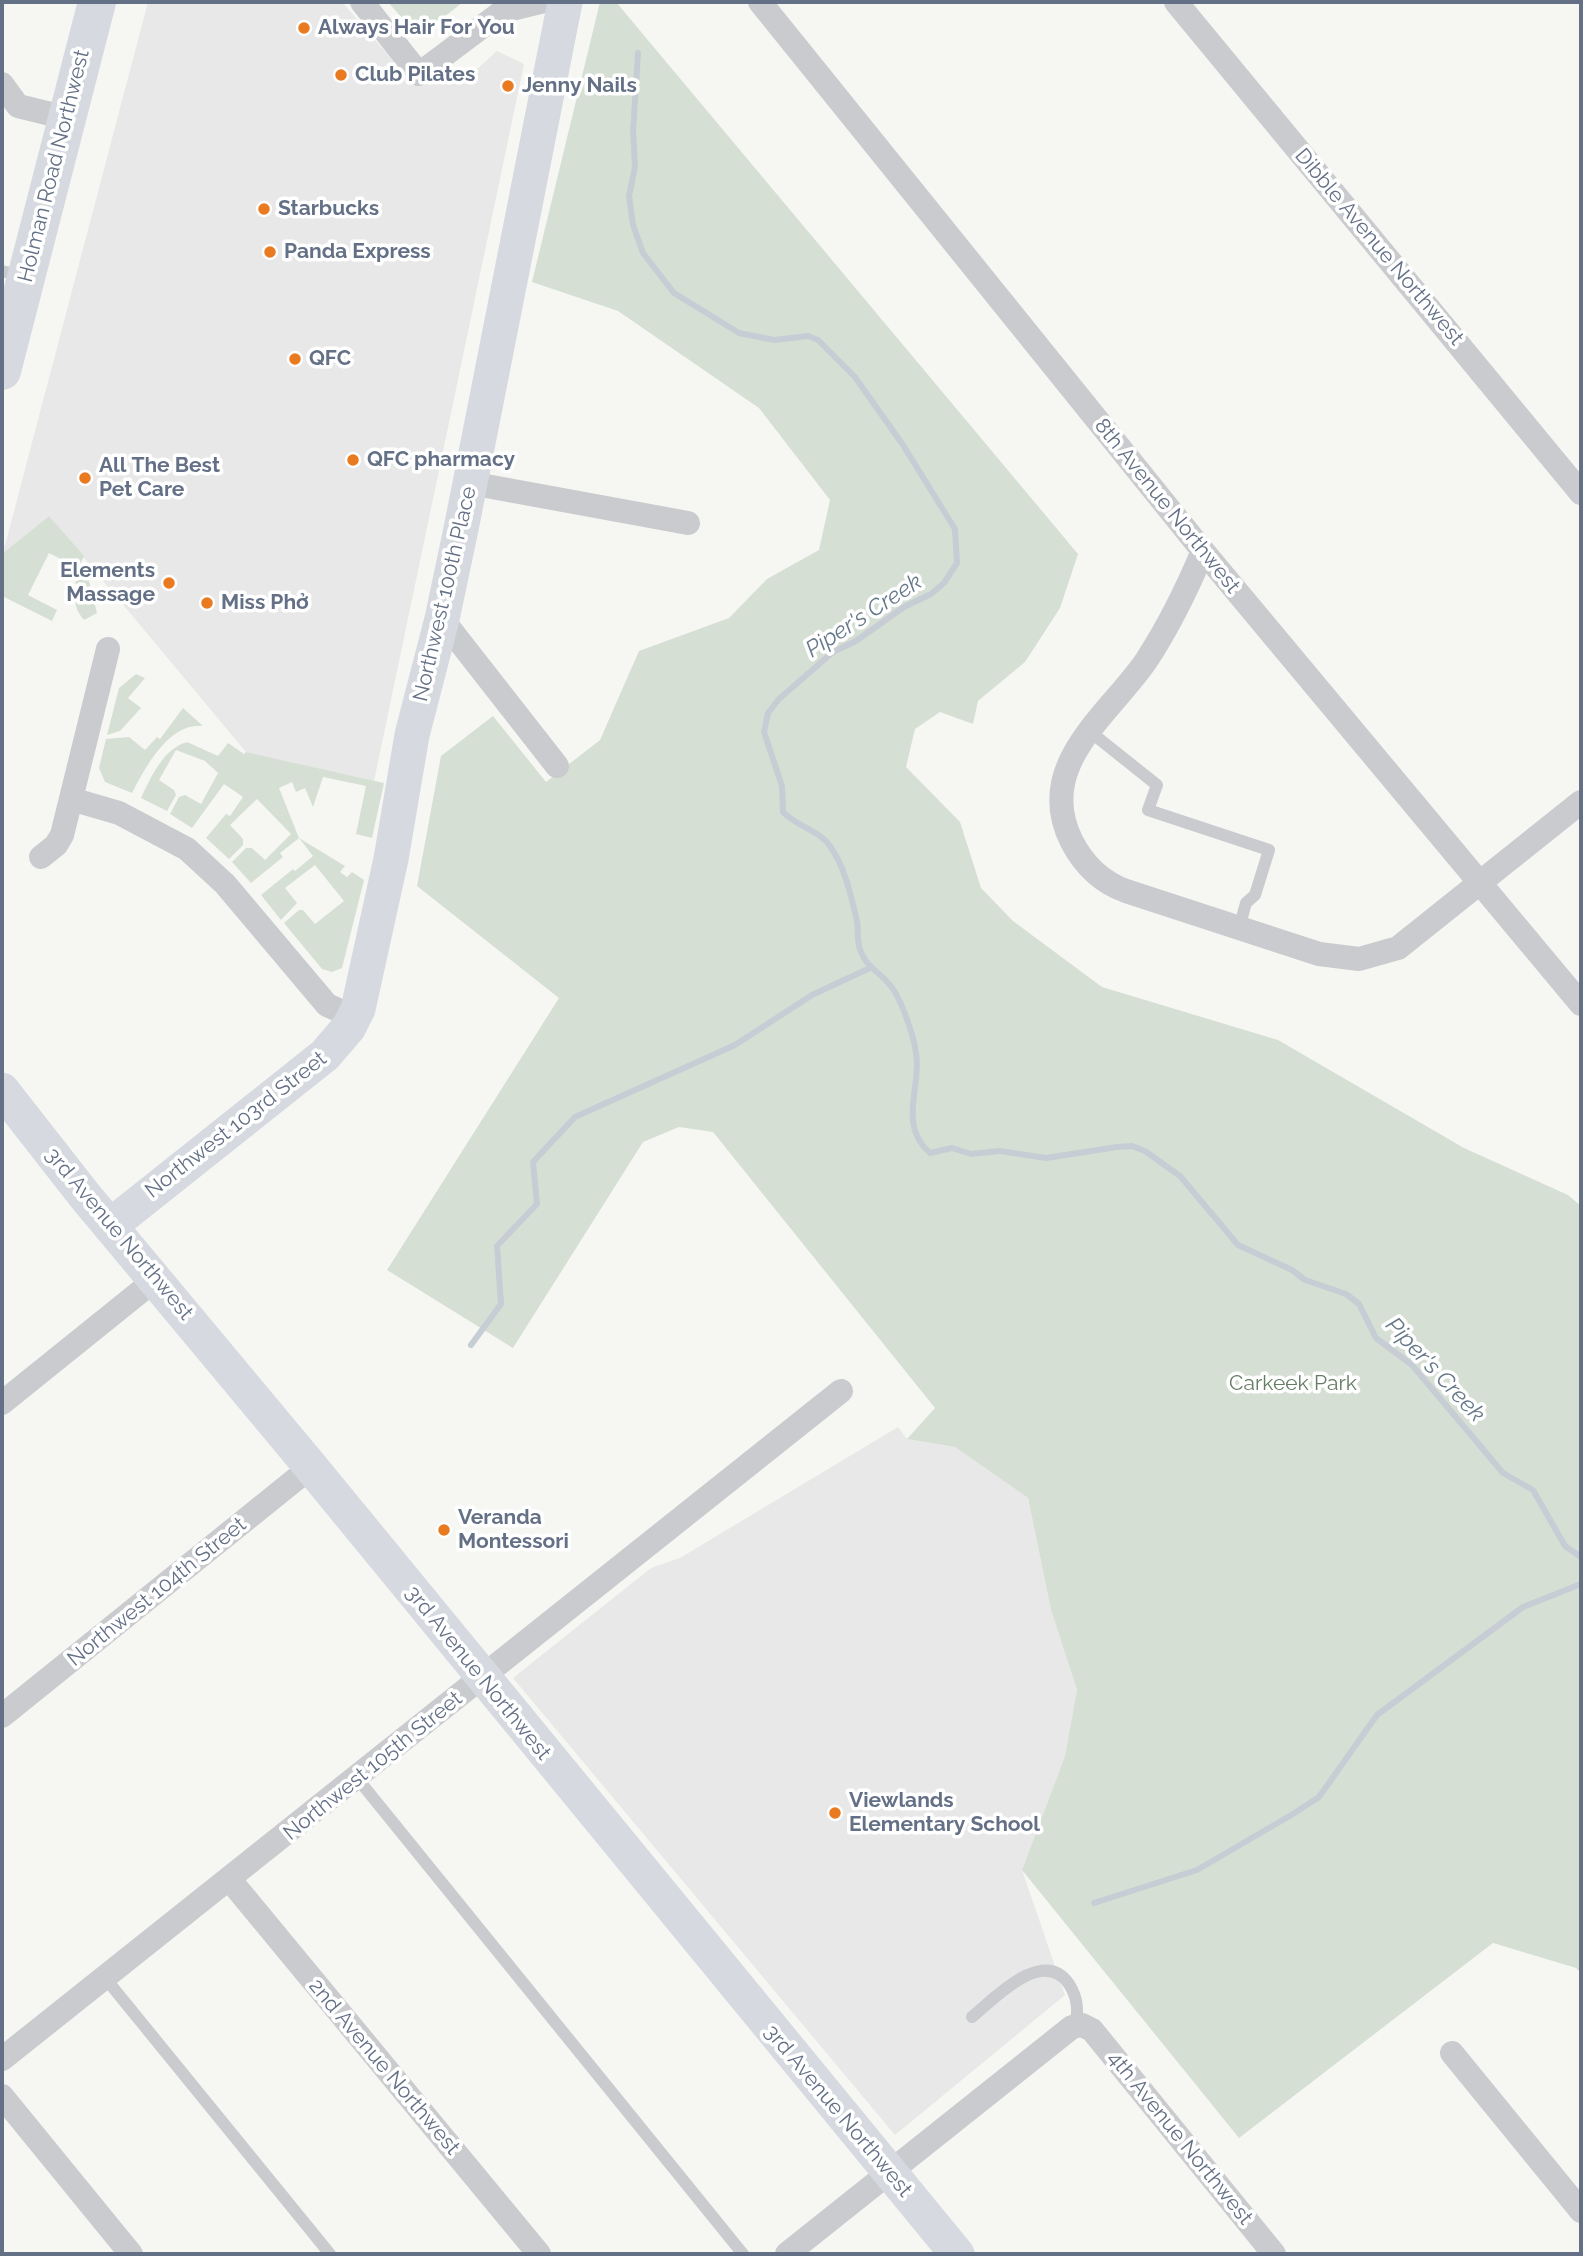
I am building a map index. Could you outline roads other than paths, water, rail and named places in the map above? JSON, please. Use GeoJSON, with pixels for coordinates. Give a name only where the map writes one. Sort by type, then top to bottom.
{"type":"FeatureCollection","features":[{"type":"Feature","properties":{"kind":"main road","name":"Holman Road Northwest"},"geometry":{"type":"LineString","coordinates":[[2,371],[14,274],[67,118],[97,2]]}},
{"type":"Feature","properties":{"kind":"street"},"geometry":{"type":"LineString","coordinates":[[362,2],[419,74],[503,11],[553,2]]}},
{"type":"Feature","properties":{"kind":"street","name":"Northwest 100th Place"},"geometry":{"type":"LineString","coordinates":[[354,1017],[364,992],[412,735],[442,620],[470,483],[553,2]]}},
{"type":"Feature","properties":{"kind":"street","name":"8th Avenue Northwest"},"geometry":{"type":"LineString","coordinates":[[760,2],[1203,551],[1581,1003]]}},
{"type":"Feature","properties":{"kind":"street","name":"Dibble Avenue Northwest"},"geometry":{"type":"LineString","coordinates":[[1176,2],[1581,493]]}},
{"type":"Feature","properties":{"kind":"street"},"geometry":{"type":"LineString","coordinates":[[2,84],[18,106],[67,118]]}},
{"type":"Feature","properties":{"kind":"street"},"geometry":{"type":"LineString","coordinates":[[470,483],[688,523]]}},
{"type":"Feature","properties":{"kind":"street"},"geometry":{"type":"LineString","coordinates":[[1203,551],[1153,650],[1122,693],[1088,730],[1066,768],[1062,793],[1069,836],[1083,860],[1113,886],[1319,954],[1347,959],[1372,957],[1412,939],[1480,881],[1581,802]]}},
{"type":"Feature","properties":{"kind":"street"},"geometry":{"type":"LineString","coordinates":[[442,620],[557,766]]}},
{"type":"Feature","properties":{"kind":"street"},"geometry":{"type":"LineString","coordinates":[[41,857],[56,845],[62,835],[108,649]]}},
{"type":"Feature","properties":{"kind":"street"},"geometry":{"type":"LineString","coordinates":[[71,799],[119,813],[187,849],[233,892],[327,1005],[354,1017]]}},
{"type":"Feature","properties":{"kind":"street","name":"Northwest 103rd Street"},"geometry":{"type":"LineString","coordinates":[[110,1226],[325,1055],[354,1017]]}},
{"type":"Feature","properties":{"kind":"street","name":"3rd Avenue Northwest"},"geometry":{"type":"LineString","coordinates":[[2,1090],[110,1226],[312,1467],[482,1678],[957,2254]]}},
{"type":"Feature","properties":{"kind":"street"},"geometry":{"type":"LineString","coordinates":[[2,1403],[156,1279]]}},
{"type":"Feature","properties":{"kind":"street","name":"Northwest 105th Street"},"geometry":{"type":"LineString","coordinates":[[2,2059],[106,1979],[841,1391]]}},
{"type":"Feature","properties":{"kind":"street","name":"Northwest 104th Street"},"geometry":{"type":"LineString","coordinates":[[2,1716],[312,1467]]}},
{"type":"Feature","properties":{"kind":"street","name":"2nd Avenue Northwest"},"geometry":{"type":"LineString","coordinates":[[230,1880],[539,2254]]}},
{"type":"Feature","properties":{"kind":"street"},"geometry":{"type":"LineString","coordinates":[[786,2254],[1079,2026]]}},
{"type":"Feature","properties":{"kind":"street","name":"4th Avenue Northwest"},"geometry":{"type":"LineString","coordinates":[[1079,2026],[1092,2029],[1274,2254]]}},
{"type":"Feature","properties":{"kind":"street"},"geometry":{"type":"LineString","coordinates":[[1452,2053],[1581,2211]]}},
{"type":"Feature","properties":{"kind":"street"},"geometry":{"type":"LineString","coordinates":[[2,2096],[131,2254]]}},
{"type":"Feature","properties":{"kind":"lane"},"geometry":{"type":"LineString","coordinates":[[1088,730],[1157,785],[1148,810],[1269,850],[1255,895],[1246,904],[1239,928]]}},
{"type":"Feature","properties":{"kind":"lane"},"geometry":{"type":"LineString","coordinates":[[356,1778],[743,2254]]}},
{"type":"Feature","properties":{"kind":"lane"},"geometry":{"type":"LineString","coordinates":[[972,2017],[1017,1981],[1036,1971],[1048,1969],[1065,1979],[1075,1994],[1079,2026]]}},
{"type":"Feature","properties":{"kind":"lane"},"geometry":{"type":"LineString","coordinates":[[106,1979],[330,2254]]}},
{"type":"Feature","properties":{"kind":"waterway","name":"Piper's Creek"},"geometry":{"type":"LineString","coordinates":[[638,53],[633,131],[635,167],[629,196],[633,225],[643,253],[674,293],[739,333],[774,340],[808,336],[818,340],[855,377],[903,445],[955,529],[957,563],[944,583],[856,641],[833,652],[779,699],[768,713],[764,732],[782,786],[783,812],[820,836],[835,854],[850,892],[861,952],[870,966],[893,989],[906,1016],[916,1053],[913,1118],[920,1142],[930,1153],[952,1148],[971,1154],[1000,1151],[1046,1158],[1117,1147],[1132,1146],[1145,1151],[1180,1176],[1238,1245],[1292,1270],[1305,1280],[1346,1294],[1359,1304],[1376,1338],[1412,1365],[1503,1473],[1533,1490],[1565,1546],[1581,1557]]}},
{"type":"Feature","properties":{"kind":"waterway"},"geometry":{"type":"LineString","coordinates":[[471,1345],[501,1304],[497,1246],[537,1204],[533,1162],[575,1117],[735,1045],[812,995],[870,968]]}},
{"type":"Feature","properties":{"kind":"waterway"},"geometry":{"type":"LineString","coordinates":[[1094,1903],[1197,1870],[1319,1797],[1377,1715],[1523,1607],[1581,1584]]}},
{"type":"Feature","properties":{"kind":"place","name":"Always Hair For You"},"geometry":{"type":"Point","coordinates":[304,28]}},
{"type":"Feature","properties":{"kind":"place","name":"Club Pilates"},"geometry":{"type":"Point","coordinates":[341,75]}},
{"type":"Feature","properties":{"kind":"place","name":"Jenny Nails"},"geometry":{"type":"Point","coordinates":[508,86]}},
{"type":"Feature","properties":{"kind":"place","name":"Starbucks"},"geometry":{"type":"Point","coordinates":[264,209]}},
{"type":"Feature","properties":{"kind":"place","name":"Panda Express"},"geometry":{"type":"Point","coordinates":[270,252]}},
{"type":"Feature","properties":{"kind":"place","name":"QFC"},"geometry":{"type":"Point","coordinates":[295,359]}},
{"type":"Feature","properties":{"kind":"place","name":"QFC pharmacy"},"geometry":{"type":"Point","coordinates":[353,460]}},
{"type":"Feature","properties":{"kind":"place","name":"All The Best Pet Care"},"geometry":{"type":"Point","coordinates":[85,478]}},
{"type":"Feature","properties":{"kind":"place","name":"Elements Massage"},"geometry":{"type":"Point","coordinates":[169,583]}},
{"type":"Feature","properties":{"kind":"place","name":"Miss Phở"},"geometry":{"type":"Point","coordinates":[207,603]}},
{"type":"Feature","properties":{"kind":"place","name":"Veranda Montessori"},"geometry":{"type":"Point","coordinates":[444,1530]}},
{"type":"Feature","properties":{"kind":"place","name":"Viewlands Elementary School"},"geometry":{"type":"Point","coordinates":[835,1813]}},
{"type":"Feature","properties":{"kind":"park label","name":"Carkeek Park"},"geometry":{"type":"Point","coordinates":[1293,1384]}}]}
